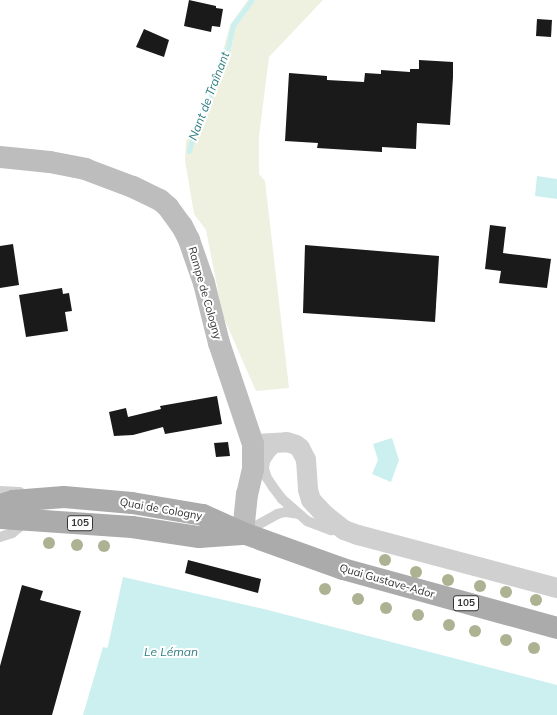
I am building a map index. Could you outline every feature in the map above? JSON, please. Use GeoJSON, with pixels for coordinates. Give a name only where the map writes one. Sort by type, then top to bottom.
{"type":"FeatureCollection","features":[{"type":"Feature","properties":{"kind":"main road","name":"Quai de Cologny"},"geometry":{"type":"LineString","coordinates":[[0,505],[13,501],[64,497],[132,503],[203,515],[243,534]]}},
{"type":"Feature","properties":{"kind":"main road","name":"Quai de Cologny"},"geometry":{"type":"LineString","coordinates":[[0,518],[132,527],[199,537],[243,534]]}},
{"type":"Feature","properties":{"kind":"main road","name":"Quai Gustave-Ador"},"geometry":{"type":"LineString","coordinates":[[243,534],[374,579],[557,628]]}},
{"type":"Feature","properties":{"kind":"street","name":"Rampe de Cologny"},"geometry":{"type":"LineString","coordinates":[[0,157],[50,162],[85,169],[151,194],[168,207],[182,226],[196,259],[219,343],[253,444],[253,469],[247,494],[243,534]]}},
{"type":"Feature","properties":{"kind":"street"},"geometry":{"type":"LineString","coordinates":[[253,444],[287,442],[296,445],[305,456],[308,490],[311,500],[325,515],[344,530],[557,588]]}},
{"type":"Feature","properties":{"kind":"lane"},"geometry":{"type":"LineString","coordinates":[[287,442],[276,447],[268,456],[264,469],[272,487],[298,514],[318,526],[331,530],[344,530]]}},
{"type":"Feature","properties":{"kind":"lane"},"geometry":{"type":"LineString","coordinates":[[0,491],[28,492],[64,497]]}},
{"type":"Feature","properties":{"kind":"lane"},"geometry":{"type":"LineString","coordinates":[[243,534],[277,514],[286,512],[298,514]]}},
{"type":"Feature","properties":{"kind":"lane"},"geometry":{"type":"LineString","coordinates":[[0,536],[12,533],[27,520]]}},
{"type":"Feature","properties":{"kind":"green space"},"geometry":{"type":"Polygon","coordinates":[[[248,0],[323,0],[269,57],[259,136],[259,174],[265,181],[289,388],[256,391],[223,316],[206,230],[194,214],[185,160],[186,142],[217,73],[230,25],[248,0]]]}},
{"type":"Feature","properties":{"kind":"water"},"geometry":{"type":"Polygon","coordinates":[[[537,176],[557,179],[557,199],[535,196],[537,176]]]}},
{"type":"Feature","properties":{"kind":"water"},"geometry":{"type":"Polygon","coordinates":[[[392,438],[399,460],[391,482],[372,474],[378,460],[373,444],[392,438]]]}},
{"type":"Feature","properties":{"kind":"water","name":"Le Léman"},"geometry":{"type":"Polygon","coordinates":[[[123,577],[264,609],[557,685],[557,715],[83,715],[103,647],[107,648],[108,646],[123,577]]]}},
{"type":"Feature","properties":{"kind":"building"},"geometry":{"type":"Polygon","coordinates":[[[189,0],[223,9],[220,27],[212,26],[211,32],[184,26],[189,0]]]}},
{"type":"Feature","properties":{"kind":"building"},"geometry":{"type":"Polygon","coordinates":[[[537,19],[552,20],[551,37],[536,36],[537,19]]]}},
{"type":"Feature","properties":{"kind":"building"},"geometry":{"type":"Polygon","coordinates":[[[144,29],[169,40],[164,57],[136,47],[144,29]]]}},
{"type":"Feature","properties":{"kind":"building"},"geometry":{"type":"Polygon","coordinates":[[[419,60],[453,62],[453,77],[450,125],[417,123],[416,149],[382,147],[382,152],[317,148],[318,143],[285,141],[289,73],[327,76],[327,80],[364,82],[365,73],[381,74],[381,70],[410,72],[410,69],[419,69],[419,60]]]}},
{"type":"Feature","properties":{"kind":"building"},"geometry":{"type":"Polygon","coordinates":[[[490,225],[506,227],[503,253],[551,259],[547,288],[499,283],[501,271],[485,269],[490,225]]]}},
{"type":"Feature","properties":{"kind":"building"},"geometry":{"type":"Polygon","coordinates":[[[13,244],[19,285],[0,288],[0,246],[13,244]]]}},
{"type":"Feature","properties":{"kind":"building"},"geometry":{"type":"Polygon","coordinates":[[[305,245],[439,256],[435,322],[303,313],[305,245]]]}},
{"type":"Feature","properties":{"kind":"building"},"geometry":{"type":"Polygon","coordinates":[[[62,288],[63,294],[69,293],[72,311],[65,312],[68,331],[26,337],[19,295],[62,288]]]}},
{"type":"Feature","properties":{"kind":"building"},"geometry":{"type":"Polygon","coordinates":[[[217,396],[222,424],[165,434],[163,427],[133,435],[114,436],[109,412],[126,408],[128,417],[161,409],[160,406],[217,396]]]}},
{"type":"Feature","properties":{"kind":"building"},"geometry":{"type":"Polygon","coordinates":[[[228,442],[230,456],[216,457],[214,443],[228,442]]]}},
{"type":"Feature","properties":{"kind":"building"},"geometry":{"type":"Polygon","coordinates":[[[188,560],[261,579],[258,593],[185,573],[188,560]]]}},
{"type":"Feature","properties":{"kind":"building"},"geometry":{"type":"Polygon","coordinates":[[[22,585],[43,591],[40,600],[81,611],[52,715],[0,715],[0,666],[22,585]]]}},
{"type":"Feature","properties":{"kind":"waterway","name":"Nant de Traînant"},"geometry":{"type":"LineString","coordinates":[[189,151],[193,135],[224,64],[233,25],[252,0]]}}]}
